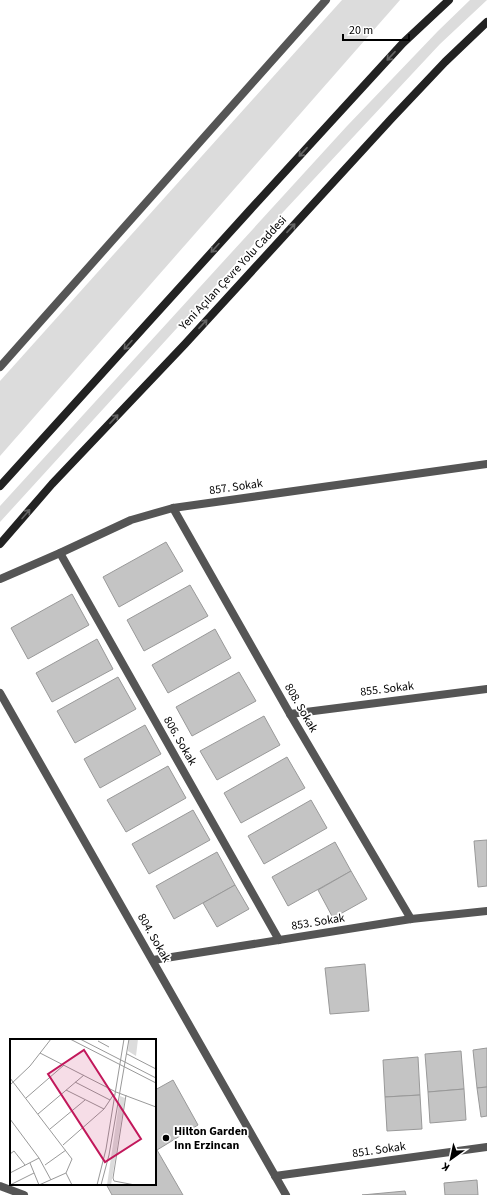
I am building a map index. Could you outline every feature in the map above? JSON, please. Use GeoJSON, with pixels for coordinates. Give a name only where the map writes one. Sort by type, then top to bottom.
{"type":"FeatureCollection","features":[{"type":"Feature","properties":{"kind":"main road"},"geometry":{"type":"LineString","coordinates":[[0,486],[398,48],[449,0]]}},
{"type":"Feature","properties":{"kind":"main road","name":"Yeni Açılan Çevre Yolu Caddesi"},"geometry":{"type":"LineString","coordinates":[[0,544],[52,484],[185,344],[392,118],[445,62],[487,22]]}},
{"type":"Feature","properties":{"kind":"street"},"geometry":{"type":"LineString","coordinates":[[0,367],[326,0]]}},
{"type":"Feature","properties":{"kind":"street","name":"857. Sokak"},"geometry":{"type":"LineString","coordinates":[[0,579],[131,520],[173,508],[487,464]]}},
{"type":"Feature","properties":{"kind":"street","name":"808. Sokak"},"geometry":{"type":"LineString","coordinates":[[173,508],[290,714],[411,919]]}},
{"type":"Feature","properties":{"kind":"street","name":"806. Sokak"},"geometry":{"type":"LineString","coordinates":[[60,553],[279,940]]}},
{"type":"Feature","properties":{"kind":"street","name":"855. Sokak"},"geometry":{"type":"LineString","coordinates":[[290,714],[487,689]]}},
{"type":"Feature","properties":{"kind":"street","name":"804. Sokak"},"geometry":{"type":"LineString","coordinates":[[0,693],[286,1195]]}},
{"type":"Feature","properties":{"kind":"street","name":"853. Sokak"},"geometry":{"type":"LineString","coordinates":[[153,960],[411,919],[487,911]]}},
{"type":"Feature","properties":{"kind":"street","name":"851. Sokak"},"geometry":{"type":"LineString","coordinates":[[274,1176],[487,1147]]}},
{"type":"Feature","properties":{"kind":"street"},"geometry":{"type":"LineString","coordinates":[[0,1186],[24,1195]]}},
{"type":"Feature","properties":{"kind":"shaded area"},"geometry":{"type":"Polygon","coordinates":[[[342,0],[400,0],[0,456],[0,381],[342,0]]]}},
{"type":"Feature","properties":{"kind":"shaded area"},"geometry":{"type":"Polygon","coordinates":[[[470,0],[487,0],[440,44],[271,225],[0,522],[0,506],[347,126],[438,31],[470,0]]]}},
{"type":"Feature","properties":{"kind":"building"},"geometry":{"type":"Polygon","coordinates":[[[166,542],[183,571],[119,607],[103,577],[166,542]]]}},
{"type":"Feature","properties":{"kind":"building"},"geometry":{"type":"Polygon","coordinates":[[[190,585],[208,616],[144,651],[127,620],[190,585]]]}},
{"type":"Feature","properties":{"kind":"building"},"geometry":{"type":"Polygon","coordinates":[[[72,594],[89,625],[28,659],[11,628],[72,594]]]}},
{"type":"Feature","properties":{"kind":"building"},"geometry":{"type":"Polygon","coordinates":[[[215,629],[231,658],[168,693],[152,665],[215,629]]]}},
{"type":"Feature","properties":{"kind":"building"},"geometry":{"type":"Polygon","coordinates":[[[97,639],[113,669],[52,702],[36,673],[97,639]]]}},
{"type":"Feature","properties":{"kind":"building"},"geometry":{"type":"Polygon","coordinates":[[[239,672],[256,701],[192,736],[176,707],[239,672]]]}},
{"type":"Feature","properties":{"kind":"building"},"geometry":{"type":"Polygon","coordinates":[[[118,677],[136,709],[75,743],[57,711],[118,677]]]}},
{"type":"Feature","properties":{"kind":"building"},"geometry":{"type":"Polygon","coordinates":[[[264,716],[280,745],[217,780],[200,751],[264,716]]]}},
{"type":"Feature","properties":{"kind":"building"},"geometry":{"type":"Polygon","coordinates":[[[145,725],[161,754],[100,788],[84,759],[145,725]]]}},
{"type":"Feature","properties":{"kind":"building"},"geometry":{"type":"Polygon","coordinates":[[[287,757],[305,788],[241,823],[224,793],[287,757]]]}},
{"type":"Feature","properties":{"kind":"building"},"geometry":{"type":"Polygon","coordinates":[[[168,766],[186,798],[126,832],[107,800],[168,766]]]}},
{"type":"Feature","properties":{"kind":"building"},"geometry":{"type":"Polygon","coordinates":[[[311,800],[327,828],[264,864],[248,836],[311,800]]]}},
{"type":"Feature","properties":{"kind":"building"},"geometry":{"type":"Polygon","coordinates":[[[193,810],[210,840],[149,874],[132,844],[193,810]]]}},
{"type":"Feature","properties":{"kind":"building"},"geometry":{"type":"Polygon","coordinates":[[[487,840],[487,886],[478,887],[474,841],[487,840]]]}},
{"type":"Feature","properties":{"kind":"building"},"geometry":{"type":"Polygon","coordinates":[[[335,842],[351,871],[288,906],[272,877],[335,842]]]}},
{"type":"Feature","properties":{"kind":"building"},"geometry":{"type":"Polygon","coordinates":[[[217,852],[235,885],[174,919],[156,886],[217,852]]]}},
{"type":"Feature","properties":{"kind":"building"},"geometry":{"type":"Polygon","coordinates":[[[351,871],[367,899],[333,918],[318,890],[351,871]]]}},
{"type":"Feature","properties":{"kind":"building"},"geometry":{"type":"Polygon","coordinates":[[[235,885],[249,909],[217,927],[203,903],[235,885]]]}},
{"type":"Feature","properties":{"kind":"building"},"geometry":{"type":"Polygon","coordinates":[[[365,964],[369,1011],[330,1014],[325,968],[365,964]]]}},
{"type":"Feature","properties":{"kind":"building"},"geometry":{"type":"Polygon","coordinates":[[[487,1048],[487,1087],[477,1088],[473,1050],[487,1048]]]}},
{"type":"Feature","properties":{"kind":"building"},"geometry":{"type":"Polygon","coordinates":[[[461,1051],[464,1089],[428,1092],[425,1054],[461,1051]]]}},
{"type":"Feature","properties":{"kind":"building"},"geometry":{"type":"Polygon","coordinates":[[[418,1057],[420,1095],[385,1097],[383,1060],[418,1057]]]}},
{"type":"Feature","properties":{"kind":"building","name":"Hilton Garden Inn Erzincan"},"geometry":{"type":"Polygon","coordinates":[[[173,1080],[198,1125],[157,1150],[183,1195],[112,1195],[107,1185],[156,1185],[156,1089],[173,1080]]]}},
{"type":"Feature","properties":{"kind":"building"},"geometry":{"type":"Polygon","coordinates":[[[487,1087],[487,1116],[481,1117],[477,1088],[487,1087]]]}},
{"type":"Feature","properties":{"kind":"building"},"geometry":{"type":"Polygon","coordinates":[[[464,1089],[466,1120],[430,1123],[428,1092],[464,1089]]]}},
{"type":"Feature","properties":{"kind":"building"},"geometry":{"type":"Polygon","coordinates":[[[420,1095],[422,1129],[387,1131],[385,1097],[420,1095]]]}},
{"type":"Feature","properties":{"kind":"building"},"geometry":{"type":"Polygon","coordinates":[[[477,1180],[478,1195],[445,1195],[444,1183],[477,1180]]]}},
{"type":"Feature","properties":{"kind":"building"},"geometry":{"type":"Polygon","coordinates":[[[405,1191],[406,1195],[362,1195],[405,1191]]]}},
{"type":"Feature","properties":{"kind":"place","name":"Hilton Garden Inn Erzincan"},"geometry":{"type":"Point","coordinates":[166,1138]}}]}
